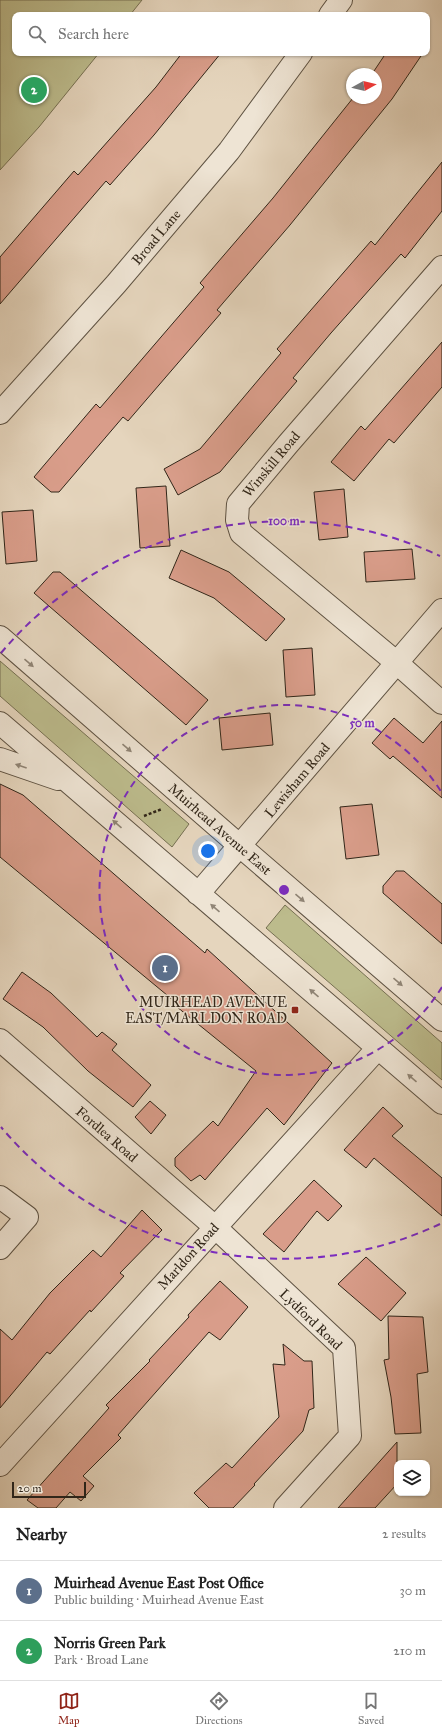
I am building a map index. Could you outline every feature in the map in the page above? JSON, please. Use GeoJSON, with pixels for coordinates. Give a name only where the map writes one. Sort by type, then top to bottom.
{"type":"FeatureCollection","features":[{"type":"Feature","properties":{"kind":"street"},"geometry":{"type":"LineString","coordinates":[[332,12],[341,0]]}},
{"type":"Feature","properties":{"kind":"street","name":"Broad Lane"},"geometry":{"type":"LineString","coordinates":[[0,413],[116,284],[229,151],[300,56]]}},
{"type":"Feature","properties":{"kind":"street","name":"Winskill Road"},"geometry":{"type":"LineString","coordinates":[[442,267],[288,444],[238,504],[237,520],[241,533],[397,663],[442,703]]}},
{"type":"Feature","properties":{"kind":"street","name":"Lewisham Road"},"geometry":{"type":"LineString","coordinates":[[198,894],[442,610]]}},
{"type":"Feature","properties":{"kind":"street","name":"Muirhead Avenue East"},"geometry":{"type":"LineString","coordinates":[[0,637],[442,1020]]}},
{"type":"Feature","properties":{"kind":"street"},"geometry":{"type":"LineString","coordinates":[[0,722],[442,1103]]}},
{"type":"Feature","properties":{"kind":"street"},"geometry":{"type":"LineString","coordinates":[[0,759],[69,782]]}},
{"type":"Feature","properties":{"kind":"street","name":"Fordlea Road"},"geometry":{"type":"LineString","coordinates":[[0,1040],[215,1227]]}},
{"type":"Feature","properties":{"kind":"street","name":"Marldon Road"},"geometry":{"type":"LineString","coordinates":[[0,1465],[378,1048]]}},
{"type":"Feature","properties":{"kind":"street"},"geometry":{"type":"LineString","coordinates":[[0,1197],[27,1217],[0,1248]]}},
{"type":"Feature","properties":{"kind":"street","name":"Lydford Road"},"geometry":{"type":"LineString","coordinates":[[215,1227],[344,1348],[350,1436],[285,1508]]}},
{"type":"Feature","properties":{"kind":"path"},"geometry":{"type":"LineString","coordinates":[[126,832],[137,819],[171,806],[181,795]]}},
{"type":"Feature","properties":{"kind":"shaded area"},"geometry":{"type":"Polygon","coordinates":[[[0,0],[142,0],[132,12],[12,12],[12,56],[97,56],[39,127],[0,170],[0,0]]]}},
{"type":"Feature","properties":{"kind":"shaded area"},"geometry":{"type":"Polygon","coordinates":[[[0,661],[189,824],[172,847],[0,696],[0,661]]]}},
{"type":"Feature","properties":{"kind":"shaded area"},"geometry":{"type":"Polygon","coordinates":[[[285,905],[442,1043],[442,1080],[266,928],[285,905]]]}},
{"type":"Feature","properties":{"kind":"building"},"geometry":{"type":"Polygon","coordinates":[[[180,56],[219,56],[154,135],[110,185],[106,181],[0,304],[0,257],[74,171],[78,175],[156,87],[180,56]]]}},
{"type":"Feature","properties":{"kind":"building"},"geometry":{"type":"Polygon","coordinates":[[[384,56],[421,56],[392,99],[290,225],[217,310],[221,313],[128,421],[123,417],[59,492],[51,492],[34,477],[96,404],[100,408],[204,287],[200,283],[273,198],[348,104],[382,104],[382,68],[376,68],[384,56]]]}},
{"type":"Feature","properties":{"kind":"building"},"geometry":{"type":"Polygon","coordinates":[[[442,162],[442,211],[405,258],[401,254],[331,333],[293,378],[297,381],[220,472],[178,495],[164,469],[200,449],[281,353],[277,349],[371,241],[375,245],[442,162]]]}},
{"type":"Feature","properties":{"kind":"building"},"geometry":{"type":"Polygon","coordinates":[[[442,342],[442,387],[394,443],[389,439],[354,481],[331,462],[361,426],[365,430],[442,342]]]}},
{"type":"Feature","properties":{"kind":"building"},"geometry":{"type":"Polygon","coordinates":[[[166,486],[170,546],[140,548],[136,488],[166,486]]]}},
{"type":"Feature","properties":{"kind":"building"},"geometry":{"type":"Polygon","coordinates":[[[344,489],[348,537],[319,540],[314,492],[344,489]]]}},
{"type":"Feature","properties":{"kind":"building"},"geometry":{"type":"Polygon","coordinates":[[[33,510],[37,561],[6,564],[2,512],[33,510]]]}},
{"type":"Feature","properties":{"kind":"building"},"geometry":{"type":"Polygon","coordinates":[[[412,549],[415,579],[366,582],[364,552],[412,549]]]}},
{"type":"Feature","properties":{"kind":"building"},"geometry":{"type":"Polygon","coordinates":[[[181,550],[229,572],[285,619],[266,641],[214,598],[169,578],[181,550]]]}},
{"type":"Feature","properties":{"kind":"building"},"geometry":{"type":"Polygon","coordinates":[[[53,572],[60,572],[208,700],[186,725],[34,593],[53,572]]]}},
{"type":"Feature","properties":{"kind":"building"},"geometry":{"type":"Polygon","coordinates":[[[312,648],[315,695],[286,697],[283,650],[312,648]]]}},
{"type":"Feature","properties":{"kind":"building"},"geometry":{"type":"Polygon","coordinates":[[[270,713],[273,745],[222,750],[219,718],[270,713]]]}},
{"type":"Feature","properties":{"kind":"building"},"geometry":{"type":"Polygon","coordinates":[[[394,718],[423,743],[442,721],[442,798],[393,756],[390,759],[372,743],[394,718]]]}},
{"type":"Feature","properties":{"kind":"building"},"geometry":{"type":"Polygon","coordinates":[[[0,784],[23,795],[205,953],[207,949],[332,1063],[284,1125],[267,1108],[205,1180],[200,1175],[191,1181],[175,1166],[175,1158],[213,1121],[218,1126],[256,1071],[177,1007],[179,1005],[0,857],[0,784]]]}},
{"type":"Feature","properties":{"kind":"building"},"geometry":{"type":"Polygon","coordinates":[[[372,804],[379,855],[346,859],[340,807],[372,804]]]}},
{"type":"Feature","properties":{"kind":"building"},"geometry":{"type":"Polygon","coordinates":[[[396,871],[404,871],[442,904],[442,944],[383,893],[383,886],[396,871]]]}},
{"type":"Feature","properties":{"kind":"building"},"geometry":{"type":"Polygon","coordinates":[[[22,972],[51,993],[97,1037],[102,1032],[117,1044],[112,1050],[151,1085],[133,1107],[88,1071],[43,1027],[3,999],[22,972]]]}},
{"type":"Feature","properties":{"kind":"building"},"geometry":{"type":"Polygon","coordinates":[[[150,1101],[166,1115],[151,1134],[135,1117],[150,1101]]]}},
{"type":"Feature","properties":{"kind":"building"},"geometry":{"type":"Polygon","coordinates":[[[383,1107],[403,1126],[392,1136],[442,1178],[442,1216],[374,1158],[366,1168],[344,1150],[383,1107]]]}},
{"type":"Feature","properties":{"kind":"building"},"geometry":{"type":"Polygon","coordinates":[[[314,1180],[342,1206],[328,1221],[317,1211],[284,1252],[263,1234],[314,1180]]]}},
{"type":"Feature","properties":{"kind":"building"},"geometry":{"type":"Polygon","coordinates":[[[142,1210],[162,1230],[120,1273],[124,1276],[91,1312],[90,1310],[50,1354],[47,1352],[0,1408],[0,1329],[12,1340],[50,1293],[93,1250],[101,1257],[142,1210]]]}},
{"type":"Feature","properties":{"kind":"building"},"geometry":{"type":"Polygon","coordinates":[[[366,1257],[406,1293],[381,1321],[338,1284],[366,1257]]]}},
{"type":"Feature","properties":{"kind":"building"},"geometry":{"type":"Polygon","coordinates":[[[220,1281],[248,1307],[220,1340],[209,1332],[118,1435],[121,1438],[83,1476],[94,1486],[81,1501],[70,1492],[56,1508],[38,1508],[27,1500],[109,1408],[106,1405],[150,1361],[149,1360],[189,1317],[188,1315],[220,1281]]]}},
{"type":"Feature","properties":{"kind":"building"},"geometry":{"type":"Polygon","coordinates":[[[388,1316],[423,1317],[428,1372],[417,1374],[421,1433],[395,1434],[391,1397],[384,1360],[389,1359],[388,1316]]]}},
{"type":"Feature","properties":{"kind":"building"},"geometry":{"type":"Polygon","coordinates":[[[283,1344],[304,1361],[312,1361],[314,1408],[309,1410],[303,1431],[233,1508],[209,1508],[194,1493],[226,1463],[232,1468],[279,1417],[273,1364],[285,1365],[283,1344]]]}},
{"type":"Feature","properties":{"kind":"building"},"geometry":{"type":"Polygon","coordinates":[[[397,1442],[397,1460],[394,1460],[394,1487],[375,1508],[338,1508],[397,1442]]]}},
{"type":"Feature","properties":{"kind":"place","name":"Norris Green Park"},"geometry":{"type":"Point","coordinates":[34,90]}},
{"type":"Feature","properties":{"kind":"place","name":"Muirhead Avenue East Post Office"},"geometry":{"type":"Point","coordinates":[165,968]}},
{"type":"Feature","properties":{"kind":"place","name":"MUIRHEAD AVENUE EAST/MARLDON ROAD"},"geometry":{"type":"Point","coordinates":[295,1010]}}]}
